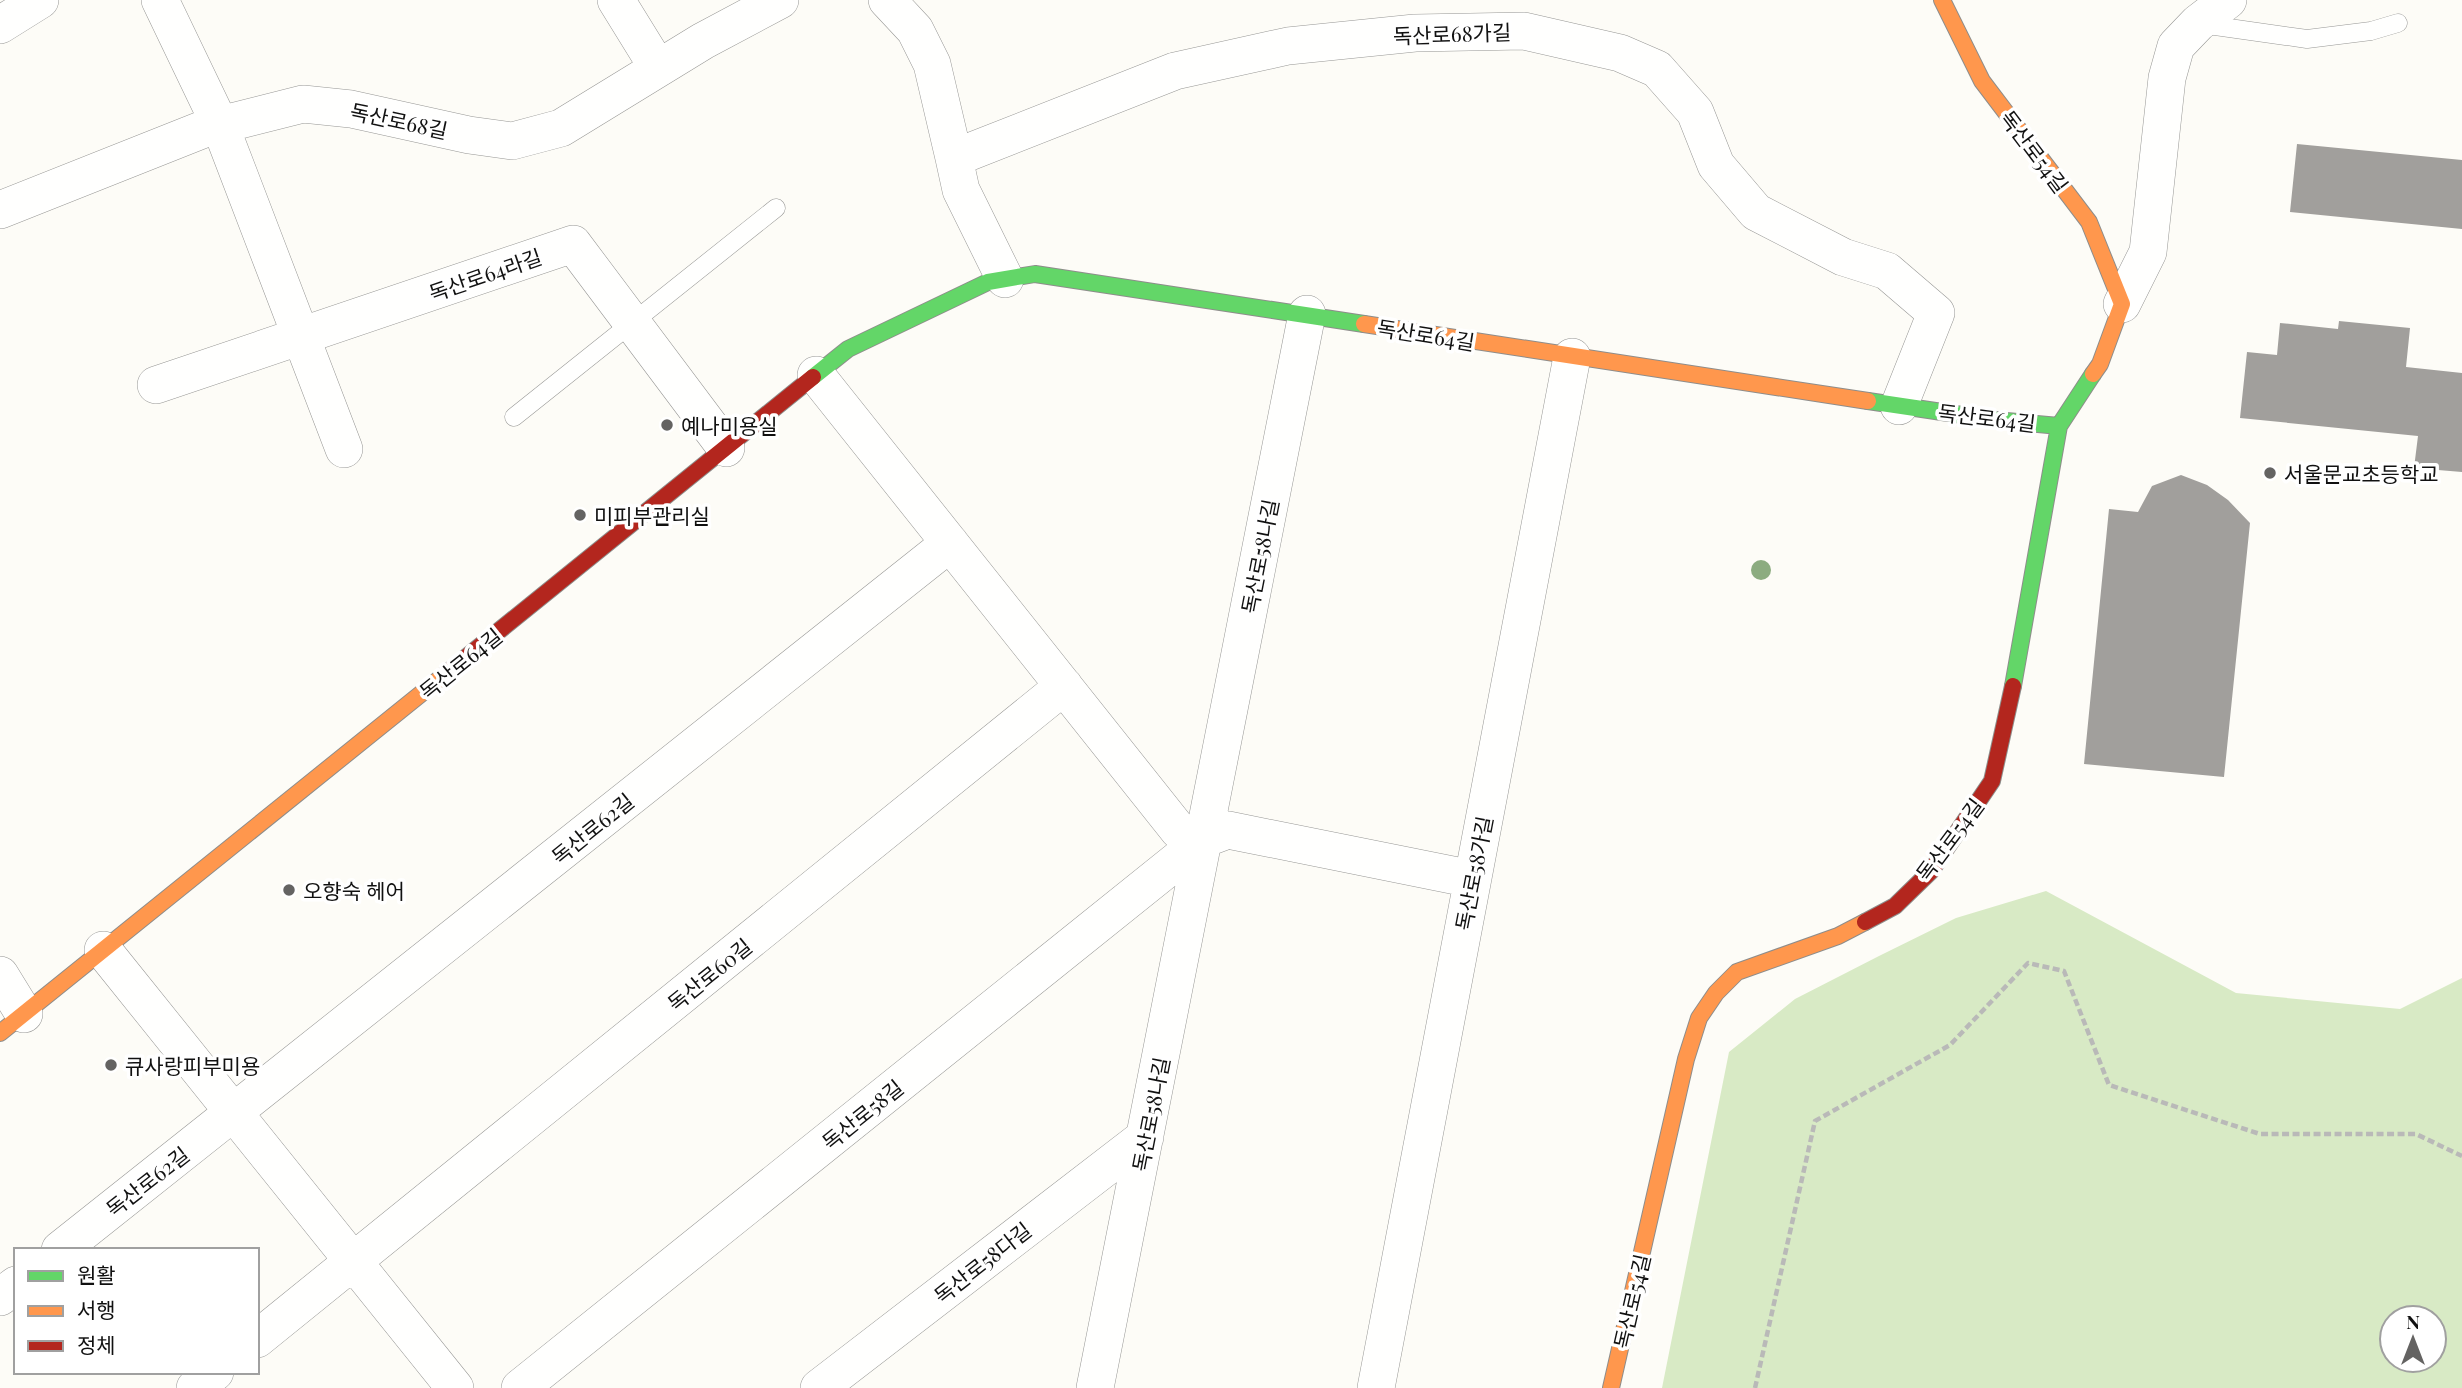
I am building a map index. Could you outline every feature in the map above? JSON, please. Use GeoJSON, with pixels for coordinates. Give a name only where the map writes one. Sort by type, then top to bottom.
{"type":"FeatureCollection","features":[{"type":"Feature","properties":{"kind":"street"},"geometry":{"type":"LineString","coordinates":[[0,25],[40,0]]}},
{"type":"Feature","properties":{"kind":"street"},"geometry":{"type":"LineString","coordinates":[[160,0],[220,125],[344,449]]}},
{"type":"Feature","properties":{"kind":"street"},"geometry":{"type":"LineString","coordinates":[[616,0],[658,68]]}},
{"type":"Feature","properties":{"kind":"street","name":"독산로68길"},"geometry":{"type":"LineString","coordinates":[[0,210],[204,129],[303,104],[351,109],[470,135],[512,141],[561,128],[658,68],[780,0]]}},
{"type":"Feature","properties":{"kind":"street"},"geometry":{"type":"LineString","coordinates":[[887,0],[915,30],[932,64],[961,190],[1005,279]]}},
{"type":"Feature","properties":{"kind":"street","name":"독산로54길"},"geometry":{"type":"LineString","coordinates":[[1942,0],[1982,81],[2089,222],[2122,304]]}},
{"type":"Feature","properties":{"kind":"street","name":"독산로54길"},"geometry":{"type":"LineString","coordinates":[[1611,1388],[1686,1059],[1699,1018],[1716,993],[1737,972],[1838,936],[1895,906],[1931,870],[1992,781],[2014,688],[2059,426],[2079,391],[2100,364],[2122,304],[2148,252],[2167,78],[2176,46],[2197,23],[2228,0]]}},
{"type":"Feature","properties":{"kind":"street","name":"독산로68가길"},"geometry":{"type":"LineString","coordinates":[[954,159],[1175,71],[1288,46],[1415,33],[1524,31],[1620,53],[1657,69],[1695,112],[1716,165],[1756,212],[1843,257],[1887,271],[1936,313],[1899,406]]}},
{"type":"Feature","properties":{"kind":"street","name":"독산로64라길"},"geometry":{"type":"LineString","coordinates":[[156,385],[573,244],[726,448]]}},
{"type":"Feature","properties":{"kind":"street","name":"독산로64길"},"geometry":{"type":"LineString","coordinates":[[12,1024],[848,349],[988,282],[1035,274],[1307,314],[1572,358],[1997,420],[2059,426]]}},
{"type":"Feature","properties":{"kind":"street","name":"독산로58나길"},"geometry":{"type":"LineString","coordinates":[[1096,1388],[1307,314]]}},
{"type":"Feature","properties":{"kind":"street","name":"독산로58가길"},"geometry":{"type":"LineString","coordinates":[[1376,1388],[1572,358]]}},
{"type":"Feature","properties":{"kind":"street"},"geometry":{"type":"LineString","coordinates":[[816,375],[1179,831],[1203,839],[1228,830],[1472,879]]}},
{"type":"Feature","properties":{"kind":"street","name":"독산로62길"},"geometry":{"type":"LineString","coordinates":[[63,1248],[950,543]]}},
{"type":"Feature","properties":{"kind":"street","name":"독산로60길"},"geometry":{"type":"LineString","coordinates":[[259,1337],[1064,687]]}},
{"type":"Feature","properties":{"kind":"street","name":"독산로58길"},"geometry":{"type":"LineString","coordinates":[[520,1388],[1203,839]]}},
{"type":"Feature","properties":{"kind":"street"},"geometry":{"type":"LineString","coordinates":[[103,950],[455,1388]]}},
{"type":"Feature","properties":{"kind":"street"},"geometry":{"type":"LineString","coordinates":[[0,975],[12,1024]]}},
{"type":"Feature","properties":{"kind":"street","name":"독산로58다길"},"geometry":{"type":"LineString","coordinates":[[818,1388],[1145,1137]]}},
{"type":"Feature","properties":{"kind":"street"},"geometry":{"type":"LineString","coordinates":[[0,1297],[14,1286]]}},
{"type":"Feature","properties":{"kind":"street"},"geometry":{"type":"LineString","coordinates":[[195,1388],[212,1374]]}},
{"type":"Feature","properties":{"kind":"lane"},"geometry":{"type":"LineString","coordinates":[[2197,23],[2307,39],[2371,31],[2398,23]]}},
{"type":"Feature","properties":{"kind":"lane"},"geometry":{"type":"LineString","coordinates":[[514,417],[776,208]]}},
{"type":"Feature","properties":{"kind":"path"},"geometry":{"type":"LineString","coordinates":[[1755,1388],[1815,1121],[1950,1045],[2028,963],[2064,971],[2109,1085],[2260,1134],[2416,1134],[2462,1156]]}},
{"type":"Feature","properties":{"kind":"green space"},"geometry":{"type":"Polygon","coordinates":[[[2046,891],[2236,993],[2400,1009],[2462,978],[2462,1388],[1662,1388],[1729,1052],[1795,999],[1956,918],[2046,891]]]}},
{"type":"Feature","properties":{"kind":"building"},"geometry":{"type":"Polygon","coordinates":[[[2297,144],[2462,160],[2462,229],[2290,212],[2297,144]]]}},
{"type":"Feature","properties":{"kind":"building"},"geometry":{"type":"Polygon","coordinates":[[[2339,321],[2410,328],[2406,367],[2462,373],[2462,472],[2414,468],[2418,436],[2240,418],[2247,352],[2277,355],[2280,323],[2338,329],[2339,321]]]}},
{"type":"Feature","properties":{"kind":"building"},"geometry":{"type":"Polygon","coordinates":[[[2181,475],[2207,485],[2228,500],[2250,523],[2224,777],[2084,764],[2109,509],[2138,512],[2152,486],[2181,475]]]}},
{"type":"Feature","properties":{"kind":"traffic: fast"},"geometry":{"type":"LineString","coordinates":[[813,377],[848,349],[988,282],[1035,274],[1364,324]]}},
{"type":"Feature","properties":{"kind":"traffic: fast"},"geometry":{"type":"LineString","coordinates":[[2013,686],[2059,426],[2093,374]]}},
{"type":"Feature","properties":{"kind":"traffic: fast"},"geometry":{"type":"LineString","coordinates":[[1868,401],[1996,420],[2059,426]]}},
{"type":"Feature","properties":{"kind":"traffic: slow"},"geometry":{"type":"LineString","coordinates":[[1942,0],[1982,81],[2089,222],[2122,304],[2100,364],[2093,374]]}},
{"type":"Feature","properties":{"kind":"traffic: slow"},"geometry":{"type":"LineString","coordinates":[[1364,324],[1868,401]]}},
{"type":"Feature","properties":{"kind":"traffic: slow"},"geometry":{"type":"LineString","coordinates":[[0,1033],[448,672]]}},
{"type":"Feature","properties":{"kind":"traffic: slow"},"geometry":{"type":"LineString","coordinates":[[1611,1388],[1686,1059],[1699,1018],[1716,993],[1737,972],[1838,936],[1865,922]]}},
{"type":"Feature","properties":{"kind":"traffic: jam"},"geometry":{"type":"LineString","coordinates":[[448,672],[813,377]]}},
{"type":"Feature","properties":{"kind":"traffic: jam"},"geometry":{"type":"LineString","coordinates":[[1865,922],[1895,906],[1931,871],[1992,781],[2013,686]]}},
{"type":"Feature","properties":{"kind":"place","name":"예나미용실"},"geometry":{"type":"Point","coordinates":[667,425]}},
{"type":"Feature","properties":{"kind":"place","name":"서울문교초등학교"},"geometry":{"type":"Point","coordinates":[2270,473]}},
{"type":"Feature","properties":{"kind":"place","name":"미피부관리실"},"geometry":{"type":"Point","coordinates":[580,515]}},
{"type":"Feature","properties":{"kind":"place","name":"오향숙 헤어"},"geometry":{"type":"Point","coordinates":[289,890]}},
{"type":"Feature","properties":{"kind":"place","name":"큐사랑피부미용"},"geometry":{"type":"Point","coordinates":[111,1065]}}]}
